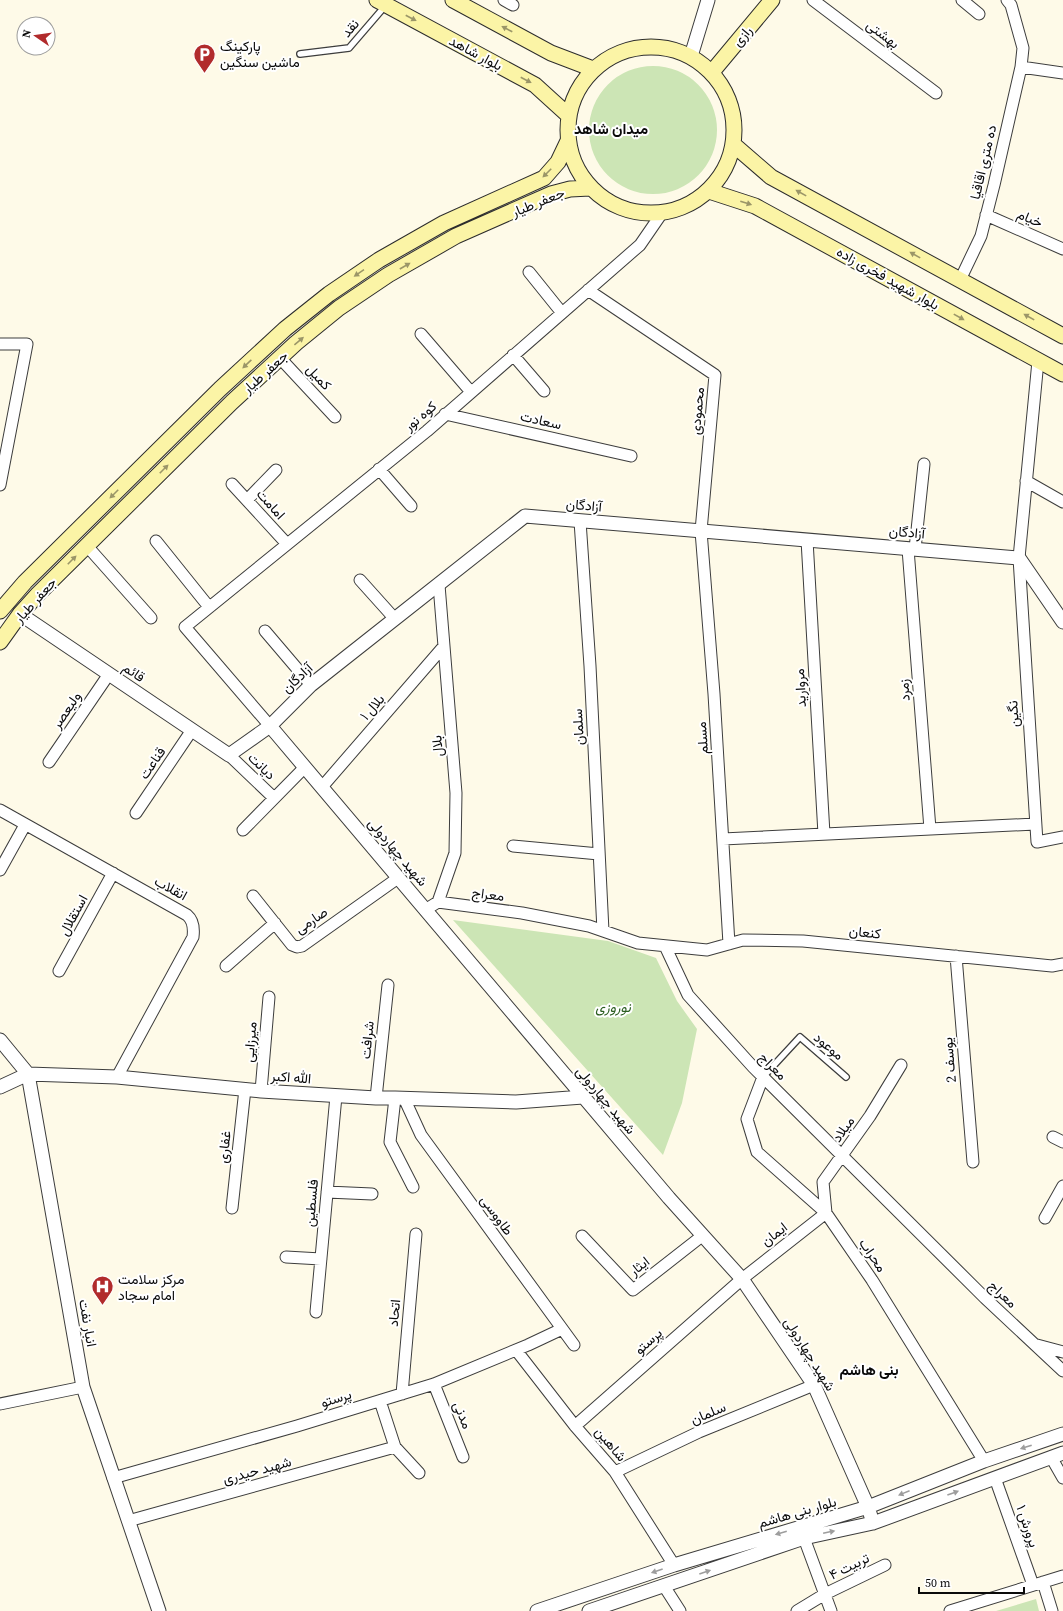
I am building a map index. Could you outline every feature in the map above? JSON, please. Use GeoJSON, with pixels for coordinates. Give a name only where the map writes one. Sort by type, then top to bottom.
{"type":"FeatureCollection","features":[{"type":"Feature","properties":{"kind":"main road"},"geometry":{"type":"LineString","coordinates":[[453,0],[551,53],[593,69]]}},
{"type":"Feature","properties":{"kind":"main road","name":"رازی"},"geometry":{"type":"LineString","coordinates":[[712,72],[772,0]]}},
{"type":"Feature","properties":{"kind":"main road","name":"بلوار شاهد"},"geometry":{"type":"LineString","coordinates":[[382,3],[535,85],[568,115]]}},
{"type":"Feature","properties":{"kind":"main road"},"geometry":{"type":"LineString","coordinates":[[640,46],[666,47],[691,56],[712,72],[727,94],[731,106],[734,119],[734,145],[726,168],[709,191],[687,206],[662,213],[636,213],[611,204],[590,188],[575,166],[568,141],[568,115],[577,90],[593,69],[615,54],[640,46]]}},
{"type":"Feature","properties":{"kind":"main road","name":"جعفر طیار"},"geometry":{"type":"LineString","coordinates":[[0,612],[25,582],[203,405],[285,329],[329,294],[379,260],[446,222],[544,178],[558,162],[568,141]]}},
{"type":"Feature","properties":{"kind":"main road"},"geometry":{"type":"LineString","coordinates":[[734,145],[771,176],[1063,336]]}},
{"type":"Feature","properties":{"kind":"main road","name":"جعفر طیار"},"geometry":{"type":"LineString","coordinates":[[0,642],[20,614],[38,594],[232,402],[280,358],[339,308],[388,275],[454,237],[551,194],[570,189],[590,188]]}},
{"type":"Feature","properties":{"kind":"main road","name":"بلوار شهید فخری زاده"},"geometry":{"type":"LineString","coordinates":[[709,191],[755,206],[1063,374]]}},
{"type":"Feature","properties":{"kind":"main road"},"geometry":{"type":"LineString","coordinates":[[446,222],[454,237]]}},
{"type":"Feature","properties":{"kind":"street"},"geometry":{"type":"LineString","coordinates":[[691,56],[708,0]]}},
{"type":"Feature","properties":{"kind":"street","name":"بهشتی"},"geometry":{"type":"LineString","coordinates":[[813,0],[936,93]]}},
{"type":"Feature","properties":{"kind":"street"},"geometry":{"type":"LineString","coordinates":[[962,0],[979,14]]}},
{"type":"Feature","properties":{"kind":"street","name":"ده متری اقاقیا"},"geometry":{"type":"LineString","coordinates":[[960,280],[981,236],[1021,67],[1023,48],[1011,5],[1007,0]]}},
{"type":"Feature","properties":{"kind":"street"},"geometry":{"type":"LineString","coordinates":[[1021,67],[1063,73]]}},
{"type":"Feature","properties":{"kind":"street","name":"کوه نور"},"geometry":{"type":"LineString","coordinates":[[270,726],[184,627],[379,469],[471,392],[640,244],[662,213]]}},
{"type":"Feature","properties":{"kind":"street","name":"خیام"},"geometry":{"type":"LineString","coordinates":[[986,215],[1063,249]]}},
{"type":"Feature","properties":{"kind":"street"},"geometry":{"type":"LineString","coordinates":[[529,272],[562,313]]}},
{"type":"Feature","properties":{"kind":"street","name":"محمودی"},"geometry":{"type":"LineString","coordinates":[[588,290],[715,374],[701,531]]}},
{"type":"Feature","properties":{"kind":"street"},"geometry":{"type":"LineString","coordinates":[[422,334],[471,392]]}},
{"type":"Feature","properties":{"kind":"street"},"geometry":{"type":"LineString","coordinates":[[0,344],[27,344],[0,485]]}},
{"type":"Feature","properties":{"kind":"street"},"geometry":{"type":"LineString","coordinates":[[513,355],[544,391]]}},
{"type":"Feature","properties":{"kind":"street","name":"کمیل"},"geometry":{"type":"LineString","coordinates":[[280,358],[335,417]]}},
{"type":"Feature","properties":{"kind":"street"},"geometry":{"type":"LineString","coordinates":[[1038,361],[1019,558],[1063,622]]}},
{"type":"Feature","properties":{"kind":"street","name":"سعادت"},"geometry":{"type":"LineString","coordinates":[[445,414],[631,456]]}},
{"type":"Feature","properties":{"kind":"street","name":"زمرد"},"geometry":{"type":"LineString","coordinates":[[924,464],[912,549],[930,829]]}},
{"type":"Feature","properties":{"kind":"street"},"geometry":{"type":"LineString","coordinates":[[379,469],[411,506]]}},
{"type":"Feature","properties":{"kind":"street"},"geometry":{"type":"LineString","coordinates":[[247,500],[276,470]]}},
{"type":"Feature","properties":{"kind":"street"},"geometry":{"type":"LineString","coordinates":[[1026,480],[1063,502]]}},
{"type":"Feature","properties":{"kind":"street","name":"امامت"},"geometry":{"type":"LineString","coordinates":[[232,484],[287,544]]}},
{"type":"Feature","properties":{"kind":"street","name":"آزادگان"},"geometry":{"type":"LineString","coordinates":[[230,755],[270,726],[311,685],[525,516],[1019,558]]}},
{"type":"Feature","properties":{"kind":"street","name":"سلمان"},"geometry":{"type":"LineString","coordinates":[[580,521],[590,666],[603,931]]}},
{"type":"Feature","properties":{"kind":"street","name":"مسلم"},"geometry":{"type":"LineString","coordinates":[[701,531],[714,694],[730,944]]}},
{"type":"Feature","properties":{"kind":"street","name":"مروارید"},"geometry":{"type":"LineString","coordinates":[[807,540],[824,834]]}},
{"type":"Feature","properties":{"kind":"street"},"geometry":{"type":"LineString","coordinates":[[156,541],[209,607]]}},
{"type":"Feature","properties":{"kind":"street"},"geometry":{"type":"LineString","coordinates":[[87,546],[151,618]]}},
{"type":"Feature","properties":{"kind":"street","name":"نگین"},"geometry":{"type":"LineString","coordinates":[[1019,558],[1037,842],[1063,837]]}},
{"type":"Feature","properties":{"kind":"street"},"geometry":{"type":"LineString","coordinates":[[360,580],[395,619]]}},
{"type":"Feature","properties":{"kind":"street","name":"بلال"},"geometry":{"type":"LineString","coordinates":[[438,902],[455,853],[456,793],[439,584]]}},
{"type":"Feature","properties":{"kind":"street","name":"قائم"},"geometry":{"type":"LineString","coordinates":[[20,614],[230,755]]}},
{"type":"Feature","properties":{"kind":"street"},"geometry":{"type":"LineString","coordinates":[[265,631],[311,685]]}},
{"type":"Feature","properties":{"kind":"street","name":"بلال ۱"},"geometry":{"type":"LineString","coordinates":[[322,787],[444,646]]}},
{"type":"Feature","properties":{"kind":"street","name":"ولیعصر"},"geometry":{"type":"LineString","coordinates":[[49,762],[108,674]]}},
{"type":"Feature","properties":{"kind":"street","name":"شهید چهاردولی"},"geometry":{"type":"LineString","coordinates":[[270,726],[583,1097],[702,1236],[742,1279],[814,1385],[868,1507],[873,1523]]}},
{"type":"Feature","properties":{"kind":"street","name":"قناعت"},"geometry":{"type":"LineString","coordinates":[[136,813],[192,730]]}},
{"type":"Feature","properties":{"kind":"street","name":"دیانت"},"geometry":{"type":"LineString","coordinates":[[230,755],[274,798]]}},
{"type":"Feature","properties":{"kind":"street","name":"دیانت"},"geometry":{"type":"LineString","coordinates":[[243,830],[305,767]]}},
{"type":"Feature","properties":{"kind":"street","name":"انقلاب"},"geometry":{"type":"LineString","coordinates":[[0,810],[190,918],[194,931],[193,936],[117,1078]]}},
{"type":"Feature","properties":{"kind":"street"},"geometry":{"type":"LineString","coordinates":[[723,839],[1035,824]]}},
{"type":"Feature","properties":{"kind":"street"},"geometry":{"type":"LineString","coordinates":[[0,870],[25,825]]}},
{"type":"Feature","properties":{"kind":"street"},"geometry":{"type":"LineString","coordinates":[[513,846],[599,854]]}},
{"type":"Feature","properties":{"kind":"street","name":"استقلال"},"geometry":{"type":"LineString","coordinates":[[59,971],[113,873]]}},
{"type":"Feature","properties":{"kind":"street","name":"صارمی"},"geometry":{"type":"LineString","coordinates":[[252,896],[292,945],[297,947],[302,946],[398,878]]}},
{"type":"Feature","properties":{"kind":"street"},"geometry":{"type":"LineString","coordinates":[[425,910],[438,902]]}},
{"type":"Feature","properties":{"kind":"street","name":"معراج"},"geometry":{"type":"LineString","coordinates":[[438,902],[522,913],[589,926],[638,943],[665,946],[688,995],[763,1077],[985,1298],[1035,1344],[1063,1352]]}},
{"type":"Feature","properties":{"kind":"street"},"geometry":{"type":"LineString","coordinates":[[226,966],[275,923]]}},
{"type":"Feature","properties":{"kind":"street","name":"کنعان"},"geometry":{"type":"LineString","coordinates":[[665,946],[707,950],[743,940],[803,941],[1052,966],[1063,964]]}},
{"type":"Feature","properties":{"kind":"street","name":"یوسف 2"},"geometry":{"type":"LineString","coordinates":[[956,956],[973,1162]]}},
{"type":"Feature","properties":{"kind":"street","name":"شرافت"},"geometry":{"type":"LineString","coordinates":[[376,1098],[388,985]]}},
{"type":"Feature","properties":{"kind":"street","name":"میرزایی"},"geometry":{"type":"LineString","coordinates":[[261,1091],[269,997]]}},
{"type":"Feature","properties":{"kind":"street","name":"انبار نفت"},"geometry":{"type":"LineString","coordinates":[[0,1040],[28,1074],[83,1387],[159,1611]]}},
{"type":"Feature","properties":{"kind":"street","name":"میلاد"},"geometry":{"type":"LineString","coordinates":[[826,1213],[823,1182],[870,1116],[901,1065]]}},
{"type":"Feature","properties":{"kind":"street","name":"الله اکبر"},"geometry":{"type":"LineString","coordinates":[[0,1087],[28,1074],[117,1078],[261,1091],[376,1098],[516,1102],[583,1097]]}},
{"type":"Feature","properties":{"kind":"street","name":"محراب"},"geometry":{"type":"LineString","coordinates":[[763,1077],[747,1119],[757,1152],[826,1213],[872,1280],[984,1461]]}},
{"type":"Feature","properties":{"kind":"street","name":"غفاری"},"geometry":{"type":"LineString","coordinates":[[232,1208],[245,1089]]}},
{"type":"Feature","properties":{"kind":"street","name":"فلسطین"},"geometry":{"type":"LineString","coordinates":[[316,1312],[336,1096]]}},
{"type":"Feature","properties":{"kind":"street"},"geometry":{"type":"LineString","coordinates":[[399,1098],[390,1142],[413,1187]]}},
{"type":"Feature","properties":{"kind":"street","name":"طاووسی"},"geometry":{"type":"LineString","coordinates":[[399,1098],[421,1135],[574,1345]]}},
{"type":"Feature","properties":{"kind":"street"},"geometry":{"type":"LineString","coordinates":[[1045,1218],[1063,1186]]}},
{"type":"Feature","properties":{"kind":"street"},"geometry":{"type":"LineString","coordinates":[[327,1192],[372,1194]]}},
{"type":"Feature","properties":{"kind":"street","name":"ایمان"},"geometry":{"type":"LineString","coordinates":[[742,1279],[826,1213]]}},
{"type":"Feature","properties":{"kind":"street","name":"اتحاد"},"geometry":{"type":"LineString","coordinates":[[402,1394],[416,1234]]}},
{"type":"Feature","properties":{"kind":"street","name":"ایثار"},"geometry":{"type":"LineString","coordinates":[[582,1236],[633,1290],[702,1236]]}},
{"type":"Feature","properties":{"kind":"street"},"geometry":{"type":"LineString","coordinates":[[286,1257],[321,1259]]}},
{"type":"Feature","properties":{"kind":"street","name":"پرستو"},"geometry":{"type":"LineString","coordinates":[[575,1426],[742,1279]]}},
{"type":"Feature","properties":{"kind":"street","name":"پرستو"},"geometry":{"type":"LineString","coordinates":[[114,1478],[297,1426],[434,1384],[562,1329]]}},
{"type":"Feature","properties":{"kind":"street"},"geometry":{"type":"LineString","coordinates":[[1035,1344],[1063,1371]]}},
{"type":"Feature","properties":{"kind":"street","name":"شاهین"},"geometry":{"type":"LineString","coordinates":[[516,1350],[575,1426],[615,1472],[674,1565]]}},
{"type":"Feature","properties":{"kind":"street","name":"مدنی"},"geometry":{"type":"LineString","coordinates":[[434,1384],[463,1457]]}},
{"type":"Feature","properties":{"kind":"street","name":"سلمان"},"geometry":{"type":"LineString","coordinates":[[615,1472],[699,1432],[814,1385]]}},
{"type":"Feature","properties":{"kind":"street"},"geometry":{"type":"LineString","coordinates":[[0,1404],[83,1387]]}},
{"type":"Feature","properties":{"kind":"street"},"geometry":{"type":"LineString","coordinates":[[382,1407],[395,1447],[419,1473]]}},
{"type":"Feature","properties":{"kind":"street","name":"بلوار بنی هاشم"},"geometry":{"type":"LineString","coordinates":[[537,1611],[674,1565],[868,1507],[984,1461],[1063,1434]]}},
{"type":"Feature","properties":{"kind":"street","name":"شهید حیدری"},"geometry":{"type":"LineString","coordinates":[[128,1521],[395,1447]]}},
{"type":"Feature","properties":{"kind":"street"},"geometry":{"type":"LineString","coordinates":[[1057,1455],[1063,1478]]}},
{"type":"Feature","properties":{"kind":"street","name":"بلوار بنی هاشم"},"geometry":{"type":"LineString","coordinates":[[589,1611],[804,1538],[873,1523],[1057,1455]]}},
{"type":"Feature","properties":{"kind":"street","name":"پرورش ۱"},"geometry":{"type":"LineString","coordinates":[[995,1478],[1038,1584],[1052,1611]]}},
{"type":"Feature","properties":{"kind":"street"},"geometry":{"type":"LineString","coordinates":[[804,1538],[831,1611]]}},
{"type":"Feature","properties":{"kind":"street","name":"تربیت ۴"},"geometry":{"type":"LineString","coordinates":[[797,1611],[825,1594],[885,1565]]}},
{"type":"Feature","properties":{"kind":"street"},"geometry":{"type":"LineString","coordinates":[[950,1611],[1063,1576]]}},
{"type":"Feature","properties":{"kind":"street"},"geometry":{"type":"LineString","coordinates":[[664,1586],[680,1611]]}},
{"type":"Feature","properties":{"kind":"lane","name":"نقد"},"geometry":{"type":"LineString","coordinates":[[300,54],[349,48],[382,3]]}},
{"type":"Feature","properties":{"kind":"lane","name":"موعود"},"geometry":{"type":"LineString","coordinates":[[763,1077],[800,1037],[846,1076]]}},
{"type":"Feature","properties":{"kind":"green space"},"geometry":{"type":"Polygon","coordinates":[[[659,66],[683,73],[694,80],[703,89],[712,105],[716,117],[716,143],[710,160],[703,171],[694,180],[683,187],[666,193],[647,194],[623,187],[612,180],[603,171],[596,160],[590,143],[589,124],[596,100],[603,89],[612,80],[623,73],[640,67],[659,66]]]}},
{"type":"Feature","properties":{"kind":"green space","name":"نوروزی"},"geometry":{"type":"Polygon","coordinates":[[[453,920],[608,941],[656,958],[677,1001],[697,1029],[682,1103],[663,1155],[453,920]]]}},
{"type":"Feature","properties":{"kind":"green space"},"geometry":{"type":"Polygon","coordinates":[[[1036,1599],[1039,1611],[996,1611],[1036,1599]]]}},
{"type":"Feature","properties":{"kind":"place","name":"پارکینگ ماشین سنگین"},"geometry":{"type":"Point","coordinates":[205,74]}},
{"type":"Feature","properties":{"kind":"place","name":"مرکز سلامت امام سجاد"},"geometry":{"type":"Point","coordinates":[103,1306]}},
{"type":"Feature","properties":{"kind":"district","name":"میدان شاهد"},"geometry":{"type":"Point","coordinates":[611,129]}},
{"type":"Feature","properties":{"kind":"district","name":"بنی هاشم"},"geometry":{"type":"Point","coordinates":[869,1370]}}]}
